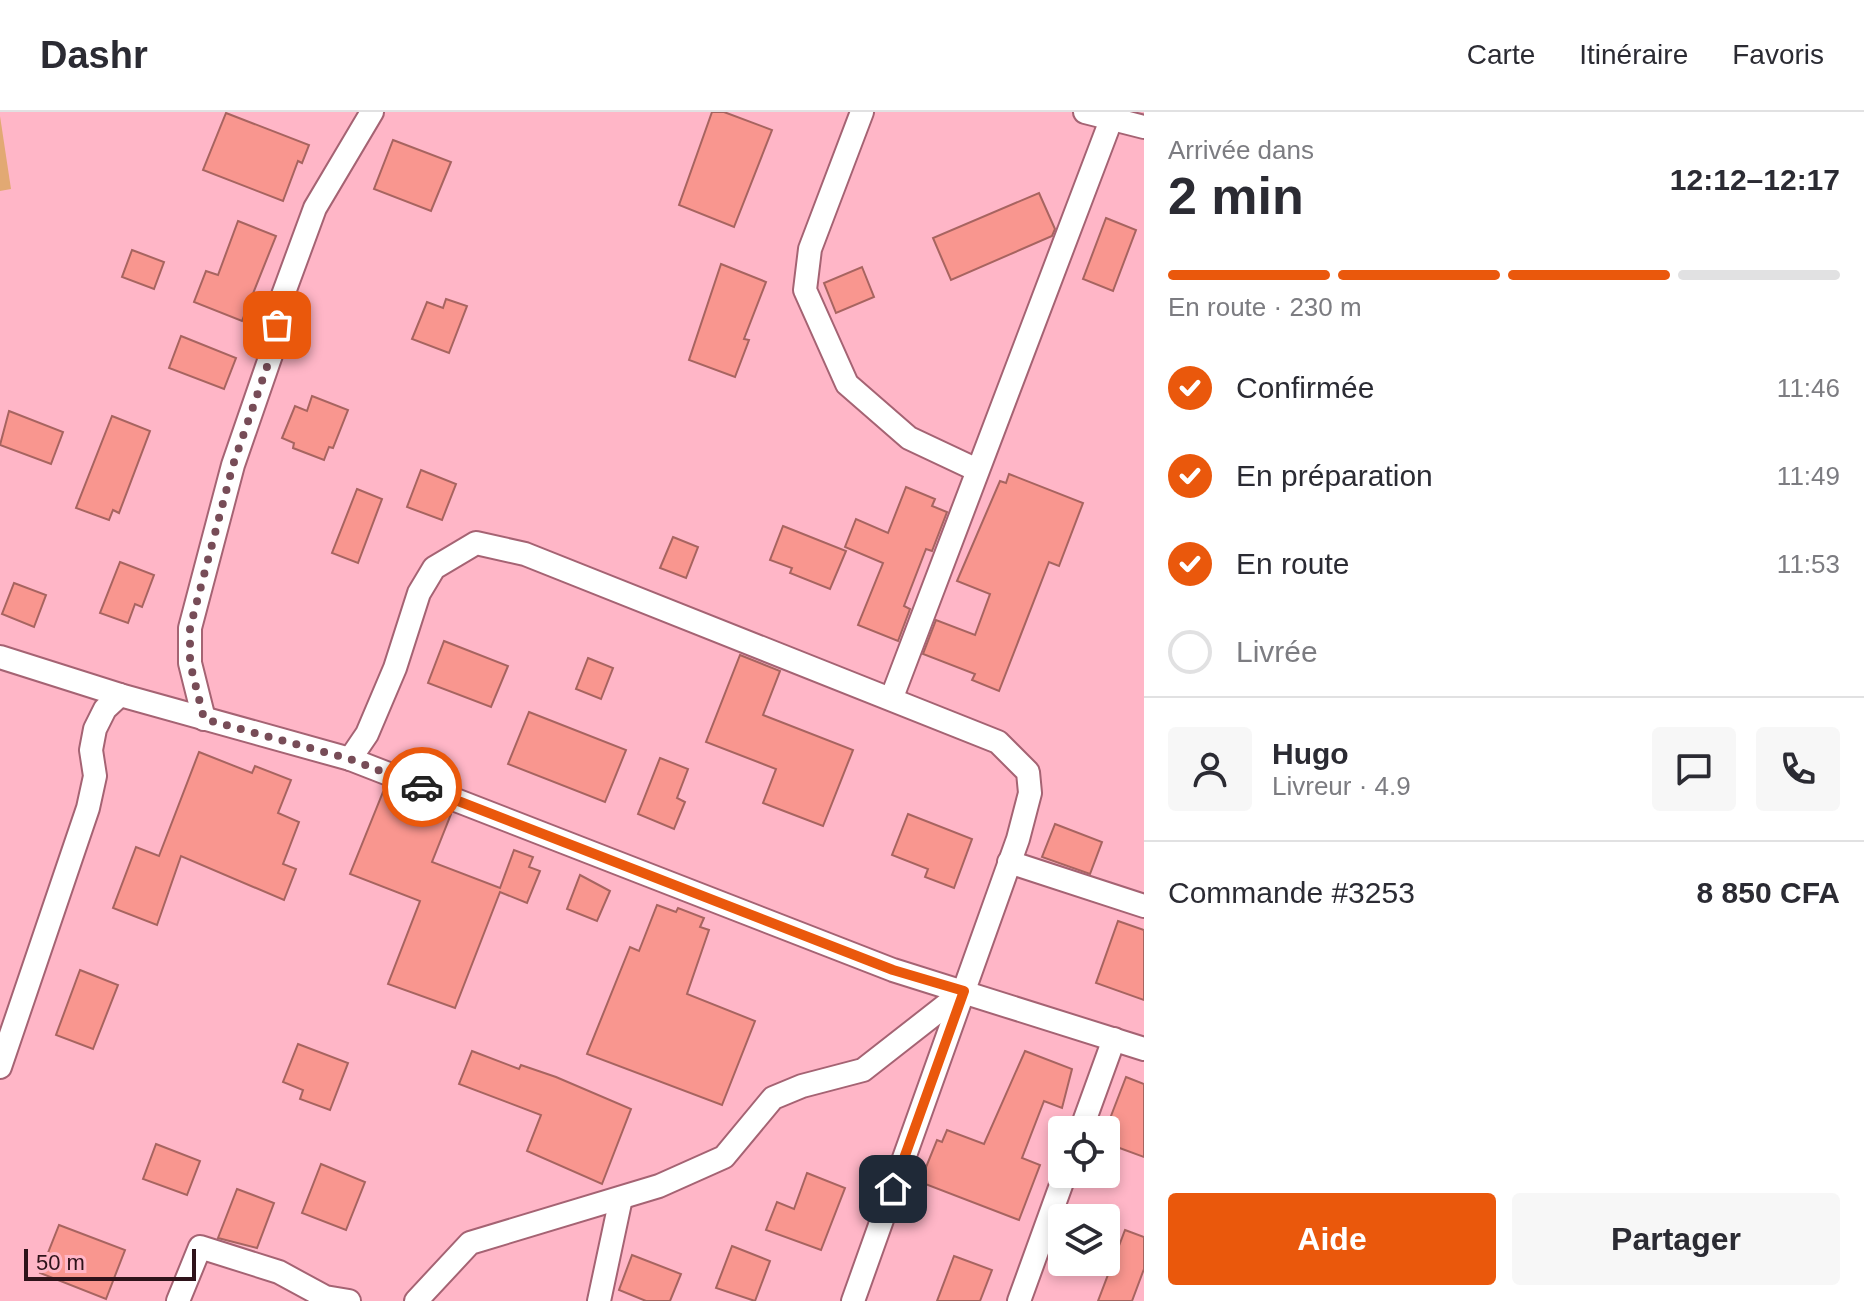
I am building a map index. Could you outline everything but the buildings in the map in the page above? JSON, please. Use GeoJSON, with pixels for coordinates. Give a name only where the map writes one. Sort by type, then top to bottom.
{"type":"FeatureCollection","features":[{"type":"Feature","properties":{"kind":"street"},"geometry":{"type":"LineString","coordinates":[[204,719],[190,663],[190,628],[233,465],[271,355],[283,295],[315,208],[372,112]]}},
{"type":"Feature","properties":{"kind":"street"},"geometry":{"type":"LineString","coordinates":[[862,112],[810,249],[805,290],[847,384],[909,438],[977,470]]}},
{"type":"Feature","properties":{"kind":"street"},"geometry":{"type":"LineString","coordinates":[[1085,112],[1144,127]]}},
{"type":"Feature","properties":{"kind":"street"},"geometry":{"type":"LineString","coordinates":[[892,697],[1111,120]]}},
{"type":"Feature","properties":{"kind":"street"},"geometry":{"type":"LineString","coordinates":[[350,759],[367,734],[395,668],[419,593],[434,568],[476,543],[525,554],[892,697],[998,742],[1028,772],[1030,793],[1009,862],[857,1299]]}},
{"type":"Feature","properties":{"kind":"street"},"geometry":{"type":"LineString","coordinates":[[0,657],[120,695],[350,759],[893,970],[1144,1049]]}},
{"type":"Feature","properties":{"kind":"street"},"geometry":{"type":"LineString","coordinates":[[0,1067],[88,808],[95,776],[91,750],[95,729],[105,709],[120,695]]}},
{"type":"Feature","properties":{"kind":"street"},"geometry":{"type":"LineString","coordinates":[[1009,862],[1144,906]]}},
{"type":"Feature","properties":{"kind":"street"},"geometry":{"type":"LineString","coordinates":[[416,1301],[470,1243],[659,1186],[724,1157],[773,1098],[802,1086],[863,1070],[964,991]]}},
{"type":"Feature","properties":{"kind":"street"},"geometry":{"type":"LineString","coordinates":[[1086,1116],[1114,1039]]}},
{"type":"Feature","properties":{"kind":"street"},"geometry":{"type":"LineString","coordinates":[[1019,1301],[1060,1188]]}},
{"type":"Feature","properties":{"kind":"street"},"geometry":{"type":"LineString","coordinates":[[599,1301],[621,1198]]}},
{"type":"Feature","properties":{"kind":"street"},"geometry":{"type":"LineString","coordinates":[[178,1301],[200,1247],[279,1272],[325,1297],[349,1301]]}},
{"type":"Feature","properties":{"kind":"shaded area"},"geometry":{"type":"Polygon","coordinates":[[[0,116],[11,189],[0,191],[0,116]]]}},
{"type":"Feature","properties":{"kind":"way so far"},"geometry":{"type":"LineString","coordinates":[[277,325],[271,355],[233,465],[215,543],[190,628],[190,663],[204,719],[350,759],[422,787]]}},
{"type":"Feature","properties":{"kind":"route"},"geometry":{"type":"LineString","coordinates":[[422,787],[893,970],[964,991],[893,1189]]}}]}
